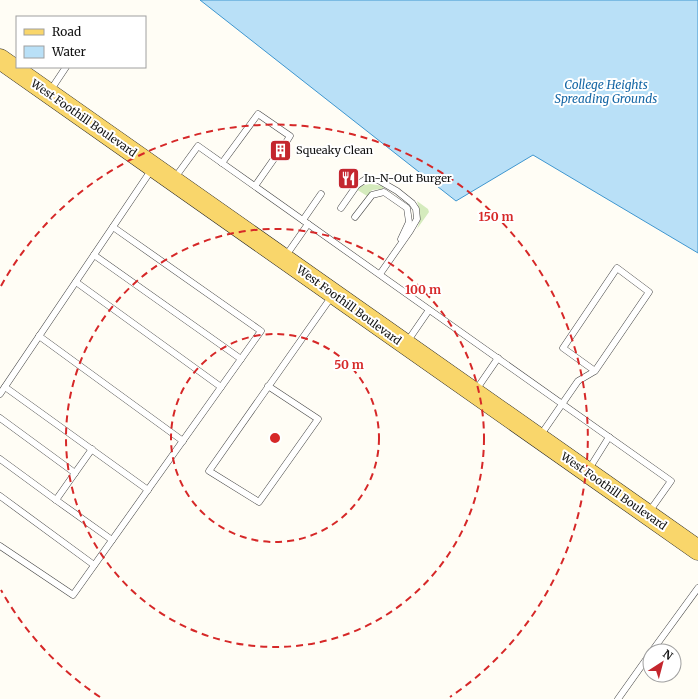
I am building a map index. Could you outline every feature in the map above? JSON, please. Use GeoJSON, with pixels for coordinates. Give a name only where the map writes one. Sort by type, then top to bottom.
{"type":"FeatureCollection","features":[{"type":"Feature","properties":{"kind":"main road","name":"West Foothill Boulevard"},"geometry":{"type":"LineString","coordinates":[[0,59],[16,67]]}},
{"type":"Feature","properties":{"kind":"main road","name":"West Foothill Boulevard"},"geometry":{"type":"LineString","coordinates":[[20,69],[49,92],[173,180],[698,550]]}},
{"type":"Feature","properties":{"kind":"lane"},"geometry":{"type":"LineString","coordinates":[[49,92],[65,68]]}},
{"type":"Feature","properties":{"kind":"lane"},"geometry":{"type":"LineString","coordinates":[[222,163],[258,114],[290,136],[285,144]]}},
{"type":"Feature","properties":{"kind":"lane"},"geometry":{"type":"LineString","coordinates":[[173,180],[198,146],[380,274],[671,481],[648,515]]}},
{"type":"Feature","properties":{"kind":"lane"},"geometry":{"type":"LineString","coordinates":[[255,186],[276,156]]}},
{"type":"Feature","properties":{"kind":"lane"},"geometry":{"type":"LineString","coordinates":[[0,394],[154,166]]}},
{"type":"Feature","properties":{"kind":"lane"},"geometry":{"type":"LineString","coordinates":[[341,208],[357,186],[366,179],[378,180],[412,203],[416,210],[417,219],[410,232],[380,274]]}},
{"type":"Feature","properties":{"kind":"lane"},"geometry":{"type":"LineString","coordinates":[[355,217],[372,195],[384,192],[397,200],[407,208],[409,216],[409,222],[398,248]]}},
{"type":"Feature","properties":{"kind":"lane"},"geometry":{"type":"LineString","coordinates":[[284,258],[321,194]]}},
{"type":"Feature","properties":{"kind":"lane"},"geometry":{"type":"LineString","coordinates":[[0,546],[73,595],[261,331],[113,227]]}},
{"type":"Feature","properties":{"kind":"lane"},"geometry":{"type":"LineString","coordinates":[[94,255],[241,359]]}},
{"type":"Feature","properties":{"kind":"lane"},"geometry":{"type":"LineString","coordinates":[[538,438],[578,381],[595,371],[649,292],[617,268],[564,348],[595,371]]}},
{"type":"Feature","properties":{"kind":"lane"},"geometry":{"type":"LineString","coordinates":[[76,282],[221,387]]}},
{"type":"Feature","properties":{"kind":"lane"},"geometry":{"type":"LineString","coordinates":[[268,386],[318,419],[259,502],[209,471],[268,386],[334,293]]}},
{"type":"Feature","properties":{"kind":"lane"},"geometry":{"type":"LineString","coordinates":[[405,344],[429,310]]}},
{"type":"Feature","properties":{"kind":"lane"},"geometry":{"type":"LineString","coordinates":[[39,336],[183,441]]}},
{"type":"Feature","properties":{"kind":"lane"},"geometry":{"type":"LineString","coordinates":[[474,393],[498,358]]}},
{"type":"Feature","properties":{"kind":"lane"},"geometry":{"type":"LineString","coordinates":[[5,386],[148,490]]}},
{"type":"Feature","properties":{"kind":"lane"},"geometry":{"type":"LineString","coordinates":[[0,418],[75,473]]}},
{"type":"Feature","properties":{"kind":"lane"},"geometry":{"type":"LineString","coordinates":[[587,472],[609,437]]}},
{"type":"Feature","properties":{"kind":"lane"},"geometry":{"type":"LineString","coordinates":[[56,500],[92,450]]}},
{"type":"Feature","properties":{"kind":"lane"},"geometry":{"type":"LineString","coordinates":[[0,459],[112,540]]}},
{"type":"Feature","properties":{"kind":"lane"},"geometry":{"type":"LineString","coordinates":[[0,496],[94,565]]}},
{"type":"Feature","properties":{"kind":"lane"},"geometry":{"type":"LineString","coordinates":[[658,643],[698,588]]}},
{"type":"Feature","properties":{"kind":"lane"},"geometry":{"type":"LineString","coordinates":[[618,699],[642,665]]}},
{"type":"Feature","properties":{"kind":"green space"},"geometry":{"type":"Polygon","coordinates":[[[370,184],[384,186],[383,189],[372,190],[367,196],[356,189],[360,186],[370,184]]]}},
{"type":"Feature","properties":{"kind":"green space"},"geometry":{"type":"Polygon","coordinates":[[[417,201],[428,209],[429,212],[417,229],[420,222],[420,215],[417,201]]]}},
{"type":"Feature","properties":{"kind":"water","name":"College Heights Spreading Grounds"},"geometry":{"type":"Polygon","coordinates":[[[200,0],[698,0],[698,253],[533,155],[456,201],[200,0]]]}},
{"type":"Feature","properties":{"kind":"place","name":"Squeaky Clean"},"geometry":{"type":"Point","coordinates":[280,150]}},
{"type":"Feature","properties":{"kind":"place","name":"In-N-Out Burger"},"geometry":{"type":"Point","coordinates":[349,178]}}]}
